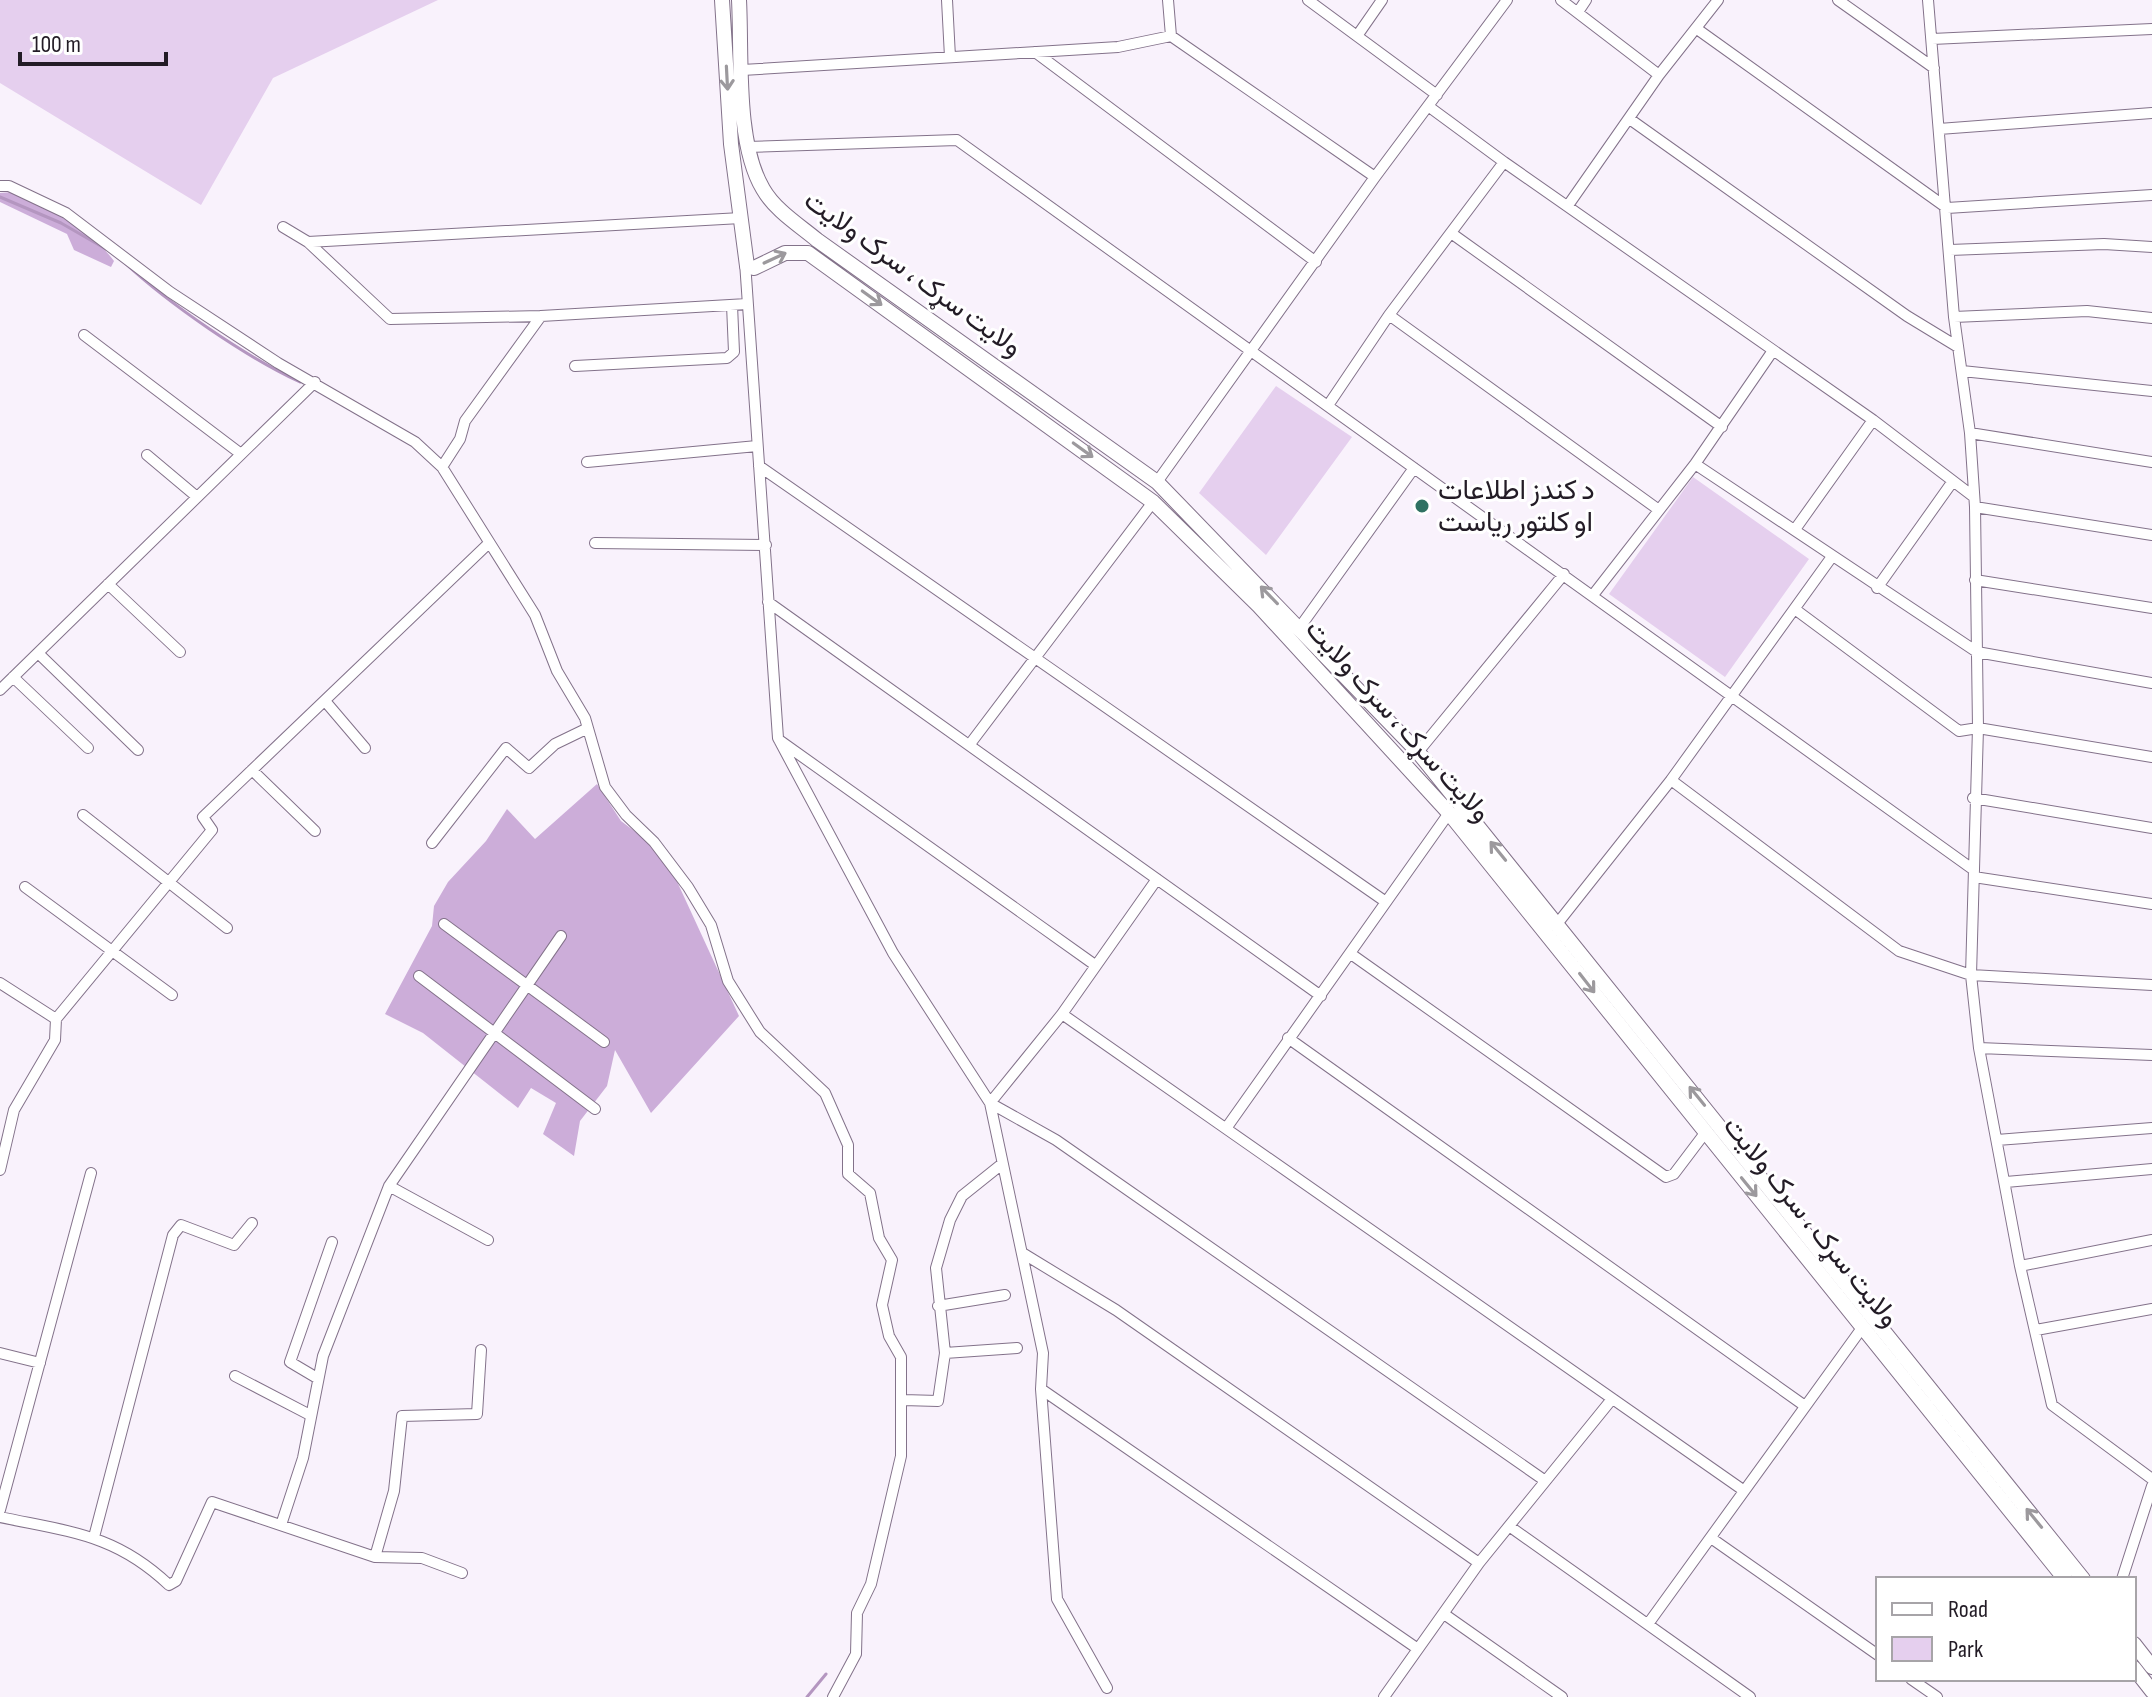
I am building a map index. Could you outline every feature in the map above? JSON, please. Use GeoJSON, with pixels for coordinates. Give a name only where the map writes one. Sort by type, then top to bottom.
{"type":"FeatureCollection","features":[{"type":"Feature","properties":{"kind":"main road"},"geometry":{"type":"LineString","coordinates":[[722,0],[731,144],[745,262]]}},
{"type":"Feature","properties":{"kind":"main road","name":"ولایت سړک ، سرک ولایت"},"geometry":{"type":"LineString","coordinates":[[739,0],[747,147],[763,189],[779,209],[813,246],[1153,502],[1259,606],[1449,813],[2063,1577]]}},
{"type":"Feature","properties":{"kind":"main road","name":"ولایت سړک ، سرک ولایت"},"geometry":{"type":"LineString","coordinates":[[745,262],[754,268],[785,253],[813,246],[1157,482],[1418,752],[2081,1577]]}},
{"type":"Feature","properties":{"kind":"main road"},"geometry":{"type":"LineString","coordinates":[[2136,1647],[2152,1667]]}},
{"type":"Feature","properties":{"kind":"main road"},"geometry":{"type":"LineString","coordinates":[[2136,1671],[2152,1691]]}},
{"type":"Feature","properties":{"kind":"street"},"geometry":{"type":"LineString","coordinates":[[947,0],[950,57]]}},
{"type":"Feature","properties":{"kind":"street"},"geometry":{"type":"LineString","coordinates":[[1168,0],[1171,36]]}},
{"type":"Feature","properties":{"kind":"street"},"geometry":{"type":"LineString","coordinates":[[1308,0],[1437,95]]}},
{"type":"Feature","properties":{"kind":"street"},"geometry":{"type":"LineString","coordinates":[[1357,36],[1382,0]]}},
{"type":"Feature","properties":{"kind":"street"},"geometry":{"type":"LineString","coordinates":[[1157,482],[1375,177],[1507,0]]}},
{"type":"Feature","properties":{"kind":"street"},"geometry":{"type":"LineString","coordinates":[[1561,0],[1659,75]]}},
{"type":"Feature","properties":{"kind":"street"},"geometry":{"type":"LineString","coordinates":[[1578,12],[1586,0]]}},
{"type":"Feature","properties":{"kind":"street"},"geometry":{"type":"LineString","coordinates":[[1569,204],[1631,120],[1659,75],[1718,0]]}},
{"type":"Feature","properties":{"kind":"street"},"geometry":{"type":"LineString","coordinates":[[1838,0],[1934,68]]}},
{"type":"Feature","properties":{"kind":"street"},"geometry":{"type":"LineString","coordinates":[[1928,0],[1954,317],[1970,433],[1974,502],[1978,728],[1973,798],[1971,975],[1979,1048],[2020,1266],[2052,1405],[2152,1479]]}},
{"type":"Feature","properties":{"kind":"street"},"geometry":{"type":"LineString","coordinates":[[1697,29],[1947,208],[2152,195]]}},
{"type":"Feature","properties":{"kind":"street"},"geometry":{"type":"LineString","coordinates":[[1932,39],[2152,29]]}},
{"type":"Feature","properties":{"kind":"street"},"geometry":{"type":"LineString","coordinates":[[742,70],[1118,47],[1171,36],[1375,177]]}},
{"type":"Feature","properties":{"kind":"street"},"geometry":{"type":"LineString","coordinates":[[1035,52],[1316,262]]}},
{"type":"Feature","properties":{"kind":"street"},"geometry":{"type":"LineString","coordinates":[[1428,106],[1772,352],[1873,420],[1953,481],[1974,502],[2152,535]]}},
{"type":"Feature","properties":{"kind":"street"},"geometry":{"type":"LineString","coordinates":[[1939,129],[2152,113]]}},
{"type":"Feature","properties":{"kind":"street"},"geometry":{"type":"LineString","coordinates":[[1631,120],[1907,316],[1958,347]]}},
{"type":"Feature","properties":{"kind":"street"},"geometry":{"type":"LineString","coordinates":[[747,147],[957,140],[1329,404],[1972,873],[2152,904]]}},
{"type":"Feature","properties":{"kind":"street"},"geometry":{"type":"LineString","coordinates":[[1329,404],[1389,315],[1504,162]]}},
{"type":"Feature","properties":{"kind":"street"},"geometry":{"type":"LineString","coordinates":[[0,186],[9,186],[66,213],[170,292],[278,363],[415,442],[442,467],[535,615],[557,671],[585,718],[605,787],[626,815],[654,842],[688,887],[711,925],[728,981],[760,1032],[825,1093],[848,1145],[848,1174],[870,1193],[879,1238],[892,1260],[882,1305],[889,1336],[901,1357],[903,1400],[901,1456],[871,1584],[857,1613],[856,1654],[833,1697]]}},
{"type":"Feature","properties":{"kind":"street"},"geometry":{"type":"LineString","coordinates":[[308,242],[741,218]]}},
{"type":"Feature","properties":{"kind":"street"},"geometry":{"type":"LineString","coordinates":[[283,227],[308,242],[390,319],[541,316],[747,304]]}},
{"type":"Feature","properties":{"kind":"street"},"geometry":{"type":"LineString","coordinates":[[1451,233],[1722,427]]}},
{"type":"Feature","properties":{"kind":"street"},"geometry":{"type":"LineString","coordinates":[[1950,250],[2104,244],[2152,247]]}},
{"type":"Feature","properties":{"kind":"street"},"geometry":{"type":"LineString","coordinates":[[745,262],[778,738],[893,953],[990,1103],[1043,1353],[1041,1389],[1057,1599],[1107,1688]]}},
{"type":"Feature","properties":{"kind":"street"},"geometry":{"type":"LineString","coordinates":[[575,366],[727,358],[734,352],[732,305]]}},
{"type":"Feature","properties":{"kind":"street"},"geometry":{"type":"LineString","coordinates":[[1954,317],[2087,311],[2152,318]]}},
{"type":"Feature","properties":{"kind":"street"},"geometry":{"type":"LineString","coordinates":[[1389,315],[1659,510]]}},
{"type":"Feature","properties":{"kind":"street"},"geometry":{"type":"LineString","coordinates":[[442,467],[460,439],[465,421],[541,316]]}},
{"type":"Feature","properties":{"kind":"street"},"geometry":{"type":"LineString","coordinates":[[84,335],[241,454]]}},
{"type":"Feature","properties":{"kind":"street"},"geometry":{"type":"LineString","coordinates":[[1593,595],[1695,464],[1772,352]]}},
{"type":"Feature","properties":{"kind":"street"},"geometry":{"type":"LineString","coordinates":[[1962,371],[2152,391]]}},
{"type":"Feature","properties":{"kind":"street"},"geometry":{"type":"LineString","coordinates":[[0,690],[315,382]]}},
{"type":"Feature","properties":{"kind":"street"},"geometry":{"type":"LineString","coordinates":[[1796,528],[1873,420]]}},
{"type":"Feature","properties":{"kind":"street"},"geometry":{"type":"LineString","coordinates":[[1970,433],[2152,462]]}},
{"type":"Feature","properties":{"kind":"street"},"geometry":{"type":"LineString","coordinates":[[587,462],[757,446]]}},
{"type":"Feature","properties":{"kind":"street"},"geometry":{"type":"LineString","coordinates":[[147,455],[197,497]]}},
{"type":"Feature","properties":{"kind":"street"},"geometry":{"type":"LineString","coordinates":[[1695,464],[1796,528],[1831,558],[1977,652],[2152,683]]}},
{"type":"Feature","properties":{"kind":"street"},"geometry":{"type":"LineString","coordinates":[[759,466],[1386,902]]}},
{"type":"Feature","properties":{"kind":"street"},"geometry":{"type":"LineString","coordinates":[[1300,627],[1414,468]]}},
{"type":"Feature","properties":{"kind":"street"},"geometry":{"type":"LineString","coordinates":[[1877,588],[1953,481]]}},
{"type":"Feature","properties":{"kind":"street"},"geometry":{"type":"LineString","coordinates":[[970,744],[1153,502]]}},
{"type":"Feature","properties":{"kind":"street"},"geometry":{"type":"LineString","coordinates":[[595,543],[766,545]]}},
{"type":"Feature","properties":{"kind":"street"},"geometry":{"type":"LineString","coordinates":[[0,1170],[14,1110],[55,1040],[56,1019],[212,830],[203,817],[488,544]]}},
{"type":"Feature","properties":{"kind":"street"},"geometry":{"type":"LineString","coordinates":[[1557,924],[1671,780],[1831,558]]}},
{"type":"Feature","properties":{"kind":"street"},"geometry":{"type":"LineString","coordinates":[[1418,752],[1564,574]]}},
{"type":"Feature","properties":{"kind":"street"},"geometry":{"type":"LineString","coordinates":[[1975,580],[2152,608]]}},
{"type":"Feature","properties":{"kind":"street"},"geometry":{"type":"LineString","coordinates":[[108,584],[180,652]]}},
{"type":"Feature","properties":{"kind":"street"},"geometry":{"type":"LineString","coordinates":[[768,602],[1321,996]]}},
{"type":"Feature","properties":{"kind":"street"},"geometry":{"type":"LineString","coordinates":[[1796,610],[1959,731],[1978,728],[2152,757]]}},
{"type":"Feature","properties":{"kind":"street"},"geometry":{"type":"LineString","coordinates":[[38,653],[138,750]]}},
{"type":"Feature","properties":{"kind":"street"},"geometry":{"type":"LineString","coordinates":[[13,677],[88,748]]}},
{"type":"Feature","properties":{"kind":"street"},"geometry":{"type":"LineString","coordinates":[[325,701],[365,748]]}},
{"type":"Feature","properties":{"kind":"street"},"geometry":{"type":"LineString","coordinates":[[432,843],[506,748],[529,768],[555,744],[586,729]]}},
{"type":"Feature","properties":{"kind":"street"},"geometry":{"type":"LineString","coordinates":[[778,738],[1095,965]]}},
{"type":"Feature","properties":{"kind":"street"},"geometry":{"type":"LineString","coordinates":[[252,770],[315,831]]}},
{"type":"Feature","properties":{"kind":"street"},"geometry":{"type":"LineString","coordinates":[[1671,780],[1899,951],[1971,975],[2152,985]]}},
{"type":"Feature","properties":{"kind":"street"},"geometry":{"type":"LineString","coordinates":[[1973,798],[2152,828]]}},
{"type":"Feature","properties":{"kind":"street"},"geometry":{"type":"LineString","coordinates":[[1227,1127],[1449,813]]}},
{"type":"Feature","properties":{"kind":"street"},"geometry":{"type":"LineString","coordinates":[[83,815],[227,928]]}},
{"type":"Feature","properties":{"kind":"street"},"geometry":{"type":"LineString","coordinates":[[990,1103],[1062,1014],[1157,879]]}},
{"type":"Feature","properties":{"kind":"street"},"geometry":{"type":"LineString","coordinates":[[25,887],[172,995]]}},
{"type":"Feature","properties":{"kind":"street"},"geometry":{"type":"LineString","coordinates":[[444,924],[604,1042]]}},
{"type":"Feature","properties":{"kind":"street"},"geometry":{"type":"LineString","coordinates":[[281,1525],[303,1458],[317,1378],[389,1186],[561,936]]}},
{"type":"Feature","properties":{"kind":"street"},"geometry":{"type":"LineString","coordinates":[[1351,954],[1666,1177],[1674,1174],[1705,1133]]}},
{"type":"Feature","properties":{"kind":"street"},"geometry":{"type":"LineString","coordinates":[[419,976],[595,1109]]}},
{"type":"Feature","properties":{"kind":"street"},"geometry":{"type":"LineString","coordinates":[[0,983],[56,1019]]}},
{"type":"Feature","properties":{"kind":"street"},"geometry":{"type":"LineString","coordinates":[[1062,1014],[1743,1490]]}},
{"type":"Feature","properties":{"kind":"street"},"geometry":{"type":"LineString","coordinates":[[1288,1038],[1805,1406]]}},
{"type":"Feature","properties":{"kind":"street"},"geometry":{"type":"LineString","coordinates":[[1979,1048],[2152,1055]]}},
{"type":"Feature","properties":{"kind":"street"},"geometry":{"type":"LineString","coordinates":[[990,1103],[1056,1140],[1544,1480]]}},
{"type":"Feature","properties":{"kind":"street"},"geometry":{"type":"LineString","coordinates":[[1997,1140],[2152,1128]]}},
{"type":"Feature","properties":{"kind":"street"},"geometry":{"type":"LineString","coordinates":[[903,1400],[938,1401],[945,1353],[936,1268],[950,1220],[962,1196],[1002,1164]]}},
{"type":"Feature","properties":{"kind":"street"},"geometry":{"type":"LineString","coordinates":[[2006,1182],[2152,1169]]}},
{"type":"Feature","properties":{"kind":"street"},"geometry":{"type":"LineString","coordinates":[[0,1510],[91,1173]]}},
{"type":"Feature","properties":{"kind":"street"},"geometry":{"type":"LineString","coordinates":[[389,1186],[488,1240]]}},
{"type":"Feature","properties":{"kind":"street"},"geometry":{"type":"LineString","coordinates":[[94,1537],[173,1235],[181,1225],[234,1245],[252,1223]]}},
{"type":"Feature","properties":{"kind":"street"},"geometry":{"type":"LineString","coordinates":[[2020,1266],[2152,1240]]}},
{"type":"Feature","properties":{"kind":"street"},"geometry":{"type":"LineString","coordinates":[[317,1378],[290,1362],[332,1242]]}},
{"type":"Feature","properties":{"kind":"street"},"geometry":{"type":"LineString","coordinates":[[1024,1254],[1116,1310],[1479,1563]]}},
{"type":"Feature","properties":{"kind":"street"},"geometry":{"type":"LineString","coordinates":[[938,1306],[1005,1295]]}},
{"type":"Feature","properties":{"kind":"street"},"geometry":{"type":"LineString","coordinates":[[2036,1330],[2152,1309]]}},
{"type":"Feature","properties":{"kind":"street"},"geometry":{"type":"LineString","coordinates":[[1648,1624],[1862,1328]]}},
{"type":"Feature","properties":{"kind":"street"},"geometry":{"type":"LineString","coordinates":[[945,1353],[1017,1348]]}},
{"type":"Feature","properties":{"kind":"street"},"geometry":{"type":"LineString","coordinates":[[375,1557],[394,1491],[402,1416],[477,1414],[481,1350]]}},
{"type":"Feature","properties":{"kind":"street"},"geometry":{"type":"LineString","coordinates":[[0,1353],[40,1363]]}},
{"type":"Feature","properties":{"kind":"street"},"geometry":{"type":"LineString","coordinates":[[235,1376],[310,1415]]}},
{"type":"Feature","properties":{"kind":"street"},"geometry":{"type":"LineString","coordinates":[[1041,1389],[1418,1649]]}},
{"type":"Feature","properties":{"kind":"street"},"geometry":{"type":"LineString","coordinates":[[1384,1697],[1479,1563],[1612,1399]]}},
{"type":"Feature","properties":{"kind":"street"},"geometry":{"type":"LineString","coordinates":[[2123,1577],[2152,1486]]}},
{"type":"Feature","properties":{"kind":"street"},"geometry":{"type":"LineString","coordinates":[[0,1517],[94,1537],[142,1560],[169,1585],[176,1581],[212,1502],[375,1557],[422,1558],[462,1573]]}},
{"type":"Feature","properties":{"kind":"street"},"geometry":{"type":"LineString","coordinates":[[1509,1526],[1750,1697]]}},
{"type":"Feature","properties":{"kind":"street"},"geometry":{"type":"LineString","coordinates":[[1711,1538],[1876,1654]]}},
{"type":"Feature","properties":{"kind":"street"},"geometry":{"type":"LineString","coordinates":[[1444,1614],[1562,1697]]}},
{"type":"Feature","properties":{"kind":"street"},"geometry":{"type":"LineString","coordinates":[[1914,1681],[1937,1697]]}},
{"type":"Feature","properties":{"kind":"green space"},"geometry":{"type":"Polygon","coordinates":[[[0,0],[438,0],[273,78],[201,205],[0,83],[0,0]]]}},
{"type":"Feature","properties":{"kind":"green space"},"geometry":{"type":"Polygon","coordinates":[[[1276,386],[1352,437],[1266,555],[1199,493],[1276,386]]]}},
{"type":"Feature","properties":{"kind":"green space"},"geometry":{"type":"Polygon","coordinates":[[[1693,477],[1809,559],[1725,677],[1609,594],[1693,477]]]}},
{"type":"Feature","properties":{"kind":"shaded area"},"geometry":{"type":"Polygon","coordinates":[[[12,192],[54,213],[92,238],[114,261],[111,267],[74,250],[67,234],[0,202],[0,193],[12,192]]]}},
{"type":"Feature","properties":{"kind":"shaded area"},"geometry":{"type":"Polygon","coordinates":[[[597,784],[621,821],[653,845],[674,875],[739,1016],[651,1113],[615,1050],[607,1086],[580,1121],[574,1156],[543,1134],[556,1103],[531,1088],[518,1108],[423,1033],[385,1014],[432,926],[434,906],[448,882],[486,841],[507,809],[535,839],[597,784]]]}},
{"type":"Feature","properties":{"kind":"waterway"},"geometry":{"type":"LineString","coordinates":[[0,197],[61,223],[106,249]]}},
{"type":"Feature","properties":{"kind":"waterway"},"geometry":{"type":"LineString","coordinates":[[125,263],[209,328],[256,359],[300,382]]}},
{"type":"Feature","properties":{"kind":"waterway"},"geometry":{"type":"LineString","coordinates":[[807,1697],[826,1674]]}},
{"type":"Feature","properties":{"kind":"place","name":"د کندز اطلاعات او کلتور ریاست"},"geometry":{"type":"Point","coordinates":[1422,506]}}]}
